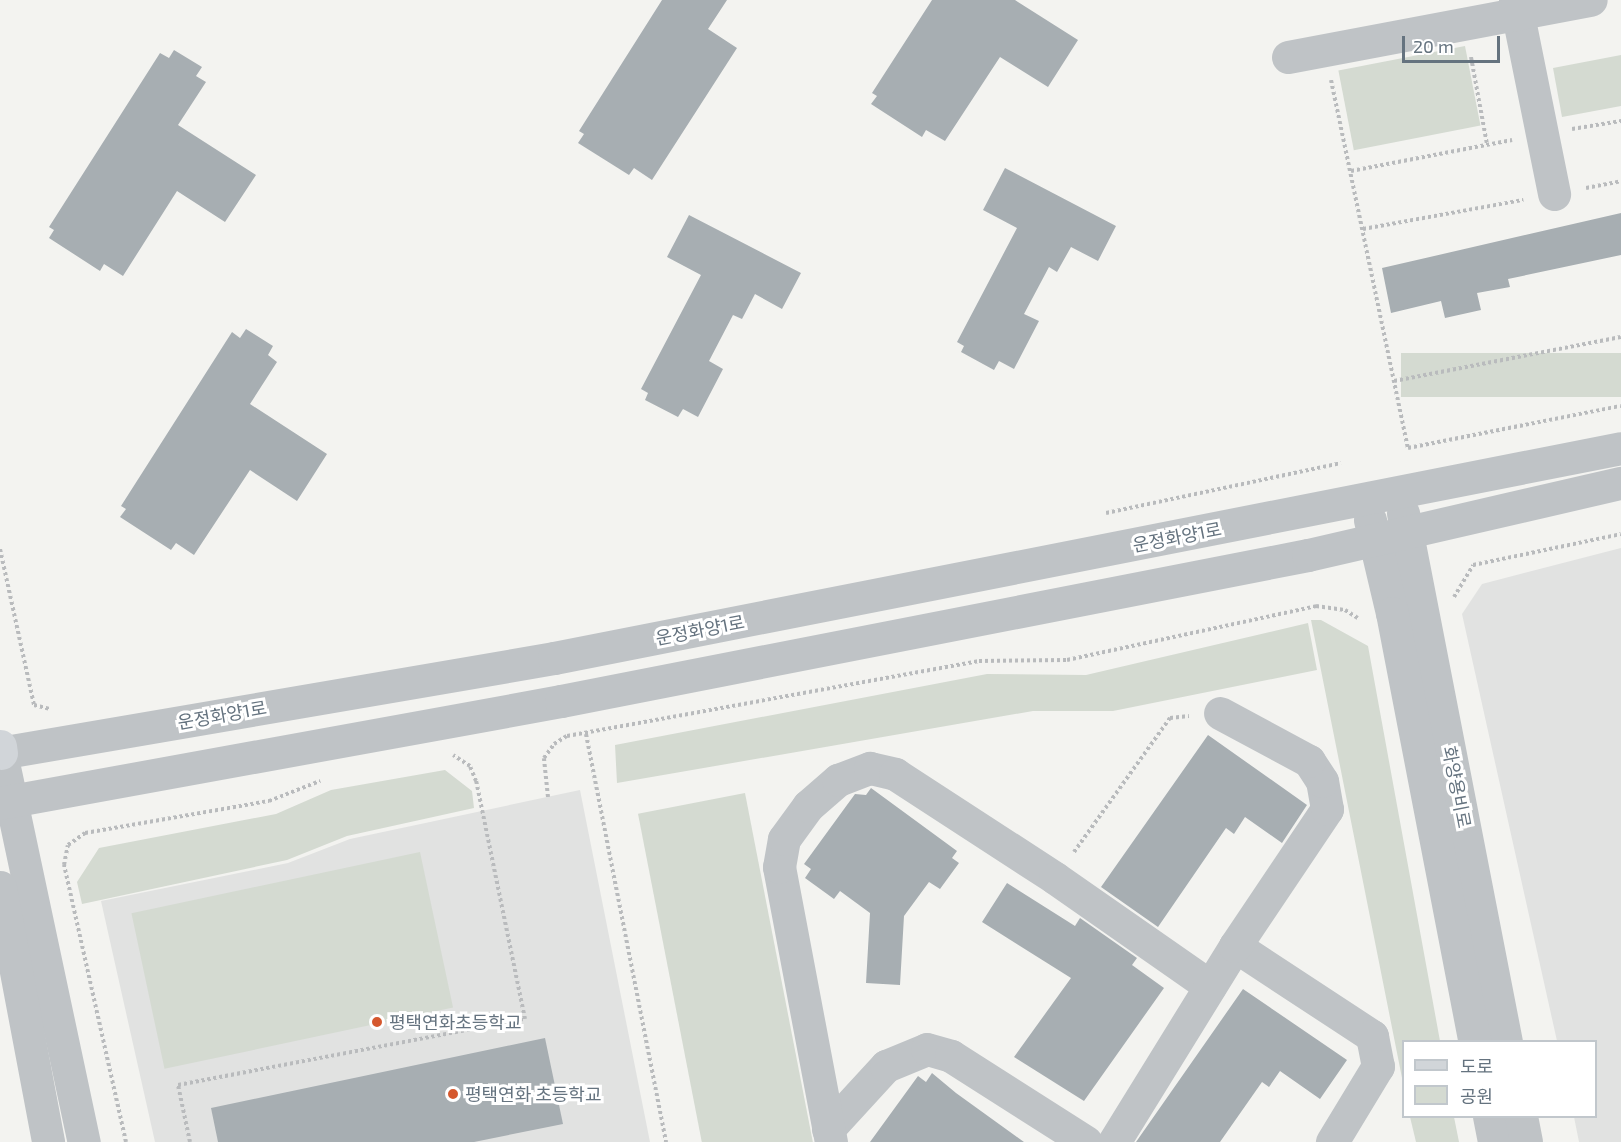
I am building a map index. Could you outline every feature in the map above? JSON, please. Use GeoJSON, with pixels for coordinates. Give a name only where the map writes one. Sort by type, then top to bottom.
{"type":"FeatureCollection","features":[{"type":"Feature","properties":{"kind":"street"},"geometry":{"type":"LineString","coordinates":[[1288,57],[1464,23],[1517,7],[1591,0]]}},
{"type":"Feature","properties":{"kind":"street"},"geometry":{"type":"LineString","coordinates":[[1517,7],[1554,194]]}},
{"type":"Feature","properties":{"kind":"street","name":"운정화양1로"},"geometry":{"type":"LineString","coordinates":[[0,751],[504,668],[1399,495],[1621,448]]}},
{"type":"Feature","properties":{"kind":"street"},"geometry":{"type":"LineString","coordinates":[[6,802],[561,701],[1374,542],[1621,483]]}},
{"type":"Feature","properties":{"kind":"street","name":"화양용비로"},"geometry":{"type":"LineString","coordinates":[[1399,495],[1506,1040]]}},
{"type":"Feature","properties":{"kind":"street","name":"화양용비로"},"geometry":{"type":"LineString","coordinates":[[1366,501],[1474,1040]]}},
{"type":"Feature","properties":{"kind":"street"},"geometry":{"type":"LineString","coordinates":[[1114,1142],[1235,946],[1327,809],[1322,781],[1309,761],[1220,713]]}},
{"type":"Feature","properties":{"kind":"street"},"geometry":{"type":"LineString","coordinates":[[0,751],[6,802],[84,1142]]}},
{"type":"Feature","properties":{"kind":"street"},"geometry":{"type":"LineString","coordinates":[[829,1136],[779,867],[784,839],[808,806],[838,780],[870,768],[895,774],[1055,878],[1210,986]]}},
{"type":"Feature","properties":{"kind":"street"},"geometry":{"type":"LineString","coordinates":[[0,887],[48,1142]]}},
{"type":"Feature","properties":{"kind":"street"},"geometry":{"type":"LineString","coordinates":[[1235,946],[1372,1036],[1378,1066],[1332,1142]]}},
{"type":"Feature","properties":{"kind":"street"},"geometry":{"type":"LineString","coordinates":[[829,1136],[886,1066],[927,1048],[951,1056],[1086,1142]]}},
{"type":"Feature","properties":{"kind":"street"},"geometry":{"type":"LineString","coordinates":[[1489,1118],[1494,1142]]}},
{"type":"Feature","properties":{"kind":"street"},"geometry":{"type":"LineString","coordinates":[[1521,1118],[1526,1142]]}},
{"type":"Feature","properties":{"kind":"path"},"geometry":{"type":"LineString","coordinates":[[1464,23],[1487,144]]}},
{"type":"Feature","properties":{"kind":"path"},"geometry":{"type":"LineString","coordinates":[[1325,50],[1407,448],[1621,406]]}},
{"type":"Feature","properties":{"kind":"path"},"geometry":{"type":"LineString","coordinates":[[1351,171],[1621,121]]}},
{"type":"Feature","properties":{"kind":"path"},"geometry":{"type":"LineString","coordinates":[[1363,229],[1621,181]]}},
{"type":"Feature","properties":{"kind":"path"},"geometry":{"type":"LineString","coordinates":[[1394,381],[1621,337]]}},
{"type":"Feature","properties":{"kind":"path"},"geometry":{"type":"LineString","coordinates":[[1451,602],[1473,565],[1621,534]]}},
{"type":"Feature","properties":{"kind":"path"},"geometry":{"type":"LineString","coordinates":[[0,549],[34,705]]}},
{"type":"Feature","properties":{"kind":"path"},"geometry":{"type":"LineString","coordinates":[[548,797],[544,758],[554,744],[567,736],[979,661],[1066,660],[1316,606],[1345,610],[1364,622]]}},
{"type":"Feature","properties":{"kind":"path"},"geometry":{"type":"LineString","coordinates":[[1055,878],[1170,717],[1220,713]]}},
{"type":"Feature","properties":{"kind":"path"},"geometry":{"type":"LineString","coordinates":[[586,734],[666,1142]]}},
{"type":"Feature","properties":{"kind":"path"},"geometry":{"type":"LineString","coordinates":[[190,1142],[178,1085],[525,1019],[476,781],[470,766],[448,754]]}},
{"type":"Feature","properties":{"kind":"path"},"geometry":{"type":"LineString","coordinates":[[126,1142],[64,865],[68,845],[85,832],[269,801],[329,777]]}},
{"type":"Feature","properties":{"kind":"shaded area"},"geometry":{"type":"Polygon","coordinates":[[[1621,548],[1621,1142],[1579,1142],[1574,1118],[1597,1118],[1597,1040],[1557,1040],[1462,614],[1482,584],[1621,548]]]}},
{"type":"Feature","properties":{"kind":"shaded area","name":"평택연화초등학교"},"geometry":{"type":"Polygon","coordinates":[[[580,790],[650,1142],[155,1142],[101,901],[288,863],[350,839],[580,790]]]}},
{"type":"Feature","properties":{"kind":"green space"},"geometry":{"type":"Polygon","coordinates":[[[1465,46],[1480,126],[1354,150],[1338,71],[1465,46]]]}},
{"type":"Feature","properties":{"kind":"green space"},"geometry":{"type":"Polygon","coordinates":[[[1621,55],[1621,106],[1562,117],[1553,68],[1621,55]]]}},
{"type":"Feature","properties":{"kind":"green space"},"geometry":{"type":"Polygon","coordinates":[[[1401,353],[1621,353],[1621,397],[1401,397],[1401,353]]]}},
{"type":"Feature","properties":{"kind":"green space"},"geometry":{"type":"Polygon","coordinates":[[[1311,620],[1321,620],[1368,646],[1440,1040],[1402,1040],[1402,1078],[1311,620]]]}},
{"type":"Feature","properties":{"kind":"green space"},"geometry":{"type":"Polygon","coordinates":[[[1308,623],[1317,670],[1113,711],[1033,711],[617,783],[615,745],[987,674],[1086,675],[1308,623]]]}},
{"type":"Feature","properties":{"kind":"green space"},"geometry":{"type":"Polygon","coordinates":[[[445,770],[472,791],[474,808],[347,836],[287,860],[82,904],[77,882],[99,848],[276,814],[331,790],[445,770]]]}},
{"type":"Feature","properties":{"kind":"green space"},"geometry":{"type":"Polygon","coordinates":[[[745,793],[813,1142],[702,1142],[638,814],[745,793]]]}},
{"type":"Feature","properties":{"kind":"green space"},"geometry":{"type":"Polygon","coordinates":[[[420,852],[453,1008],[165,1069],[131,913],[420,852]]]}},
{"type":"Feature","properties":{"kind":"green space"},"geometry":{"type":"Polygon","coordinates":[[[1410,1118],[1454,1118],[1459,1142],[1416,1142],[1410,1118]]]}},
{"type":"Feature","properties":{"kind":"building"},"geometry":{"type":"Polygon","coordinates":[[[662,0],[727,0],[708,29],[737,48],[652,180],[634,168],[629,175],[578,143],[584,134],[579,131],[662,0]]]}},
{"type":"Feature","properties":{"kind":"building"},"geometry":{"type":"Polygon","coordinates":[[[932,0],[1015,0],[1078,40],[1048,87],[1000,57],[945,141],[926,130],[922,137],[871,104],[877,96],[872,93],[932,0]]]}},
{"type":"Feature","properties":{"kind":"building"},"geometry":{"type":"Polygon","coordinates":[[[174,50],[202,67],[196,76],[206,82],[178,125],[256,175],[225,222],[177,191],[123,276],[104,264],[100,271],[49,238],[54,230],[49,227],[160,53],[169,58],[174,50]]]}},
{"type":"Feature","properties":{"kind":"building"},"geometry":{"type":"Polygon","coordinates":[[[1005,168],[1116,226],[1098,261],[1071,247],[1057,272],[1049,267],[1024,314],[1039,321],[1014,369],[999,361],[994,370],[961,352],[964,346],[957,342],[1017,228],[983,210],[1005,168]]]}},
{"type":"Feature","properties":{"kind":"building"},"geometry":{"type":"Polygon","coordinates":[[[1621,213],[1621,255],[1508,279],[1510,287],[1477,293],[1481,310],[1445,318],[1441,301],[1391,313],[1382,268],[1621,213]]]}},
{"type":"Feature","properties":{"kind":"building"},"geometry":{"type":"Polygon","coordinates":[[[689,215],[801,273],[782,309],[755,294],[742,319],[733,315],[709,361],[723,369],[698,417],[683,409],[678,417],[645,400],[648,393],[641,389],[701,275],[667,257],[689,215]]]}},
{"type":"Feature","properties":{"kind":"building"},"geometry":{"type":"Polygon","coordinates":[[[246,329],[273,346],[268,355],[277,362],[250,404],[327,454],[297,501],[250,470],[194,555],[176,543],[171,550],[120,517],[126,509],[121,506],[232,332],[240,338],[246,329]]]}},
{"type":"Feature","properties":{"kind":"building"},"geometry":{"type":"Polygon","coordinates":[[[1208,735],[1307,805],[1282,843],[1245,817],[1234,834],[1226,828],[1158,927],[1101,887],[1208,735]]]}},
{"type":"Feature","properties":{"kind":"building"},"geometry":{"type":"Polygon","coordinates":[[[871,788],[957,851],[952,858],[959,863],[940,889],[929,882],[904,916],[900,985],[866,983],[870,913],[840,891],[834,899],[805,878],[811,869],[804,864],[855,794],[866,795],[871,788]]]}},
{"type":"Feature","properties":{"kind":"building"},"geometry":{"type":"Polygon","coordinates":[[[1007,883],[1075,926],[1080,918],[1137,958],[1132,965],[1164,988],[1084,1101],[1014,1057],[1071,978],[982,922],[1007,883]]]}},
{"type":"Feature","properties":{"kind":"building"},"geometry":{"type":"Polygon","coordinates":[[[1243,989],[1347,1060],[1320,1099],[1280,1071],[1269,1087],[1262,1082],[1220,1142],[1136,1142],[1243,989]]]}},
{"type":"Feature","properties":{"kind":"building","name":"평택연화 초등학교"},"geometry":{"type":"Polygon","coordinates":[[[545,1038],[563,1124],[474,1142],[218,1142],[211,1108],[545,1038]]]}},
{"type":"Feature","properties":{"kind":"building"},"geometry":{"type":"Polygon","coordinates":[[[932,1073],[1024,1142],[870,1142],[918,1076],[926,1082],[932,1073]]]}},
{"type":"Feature","properties":{"kind":"place","name":"평택연화초등학교"},"geometry":{"type":"Point","coordinates":[377,1022]}},
{"type":"Feature","properties":{"kind":"place","name":"평택연화 초등학교"},"geometry":{"type":"Point","coordinates":[453,1094]}}]}
